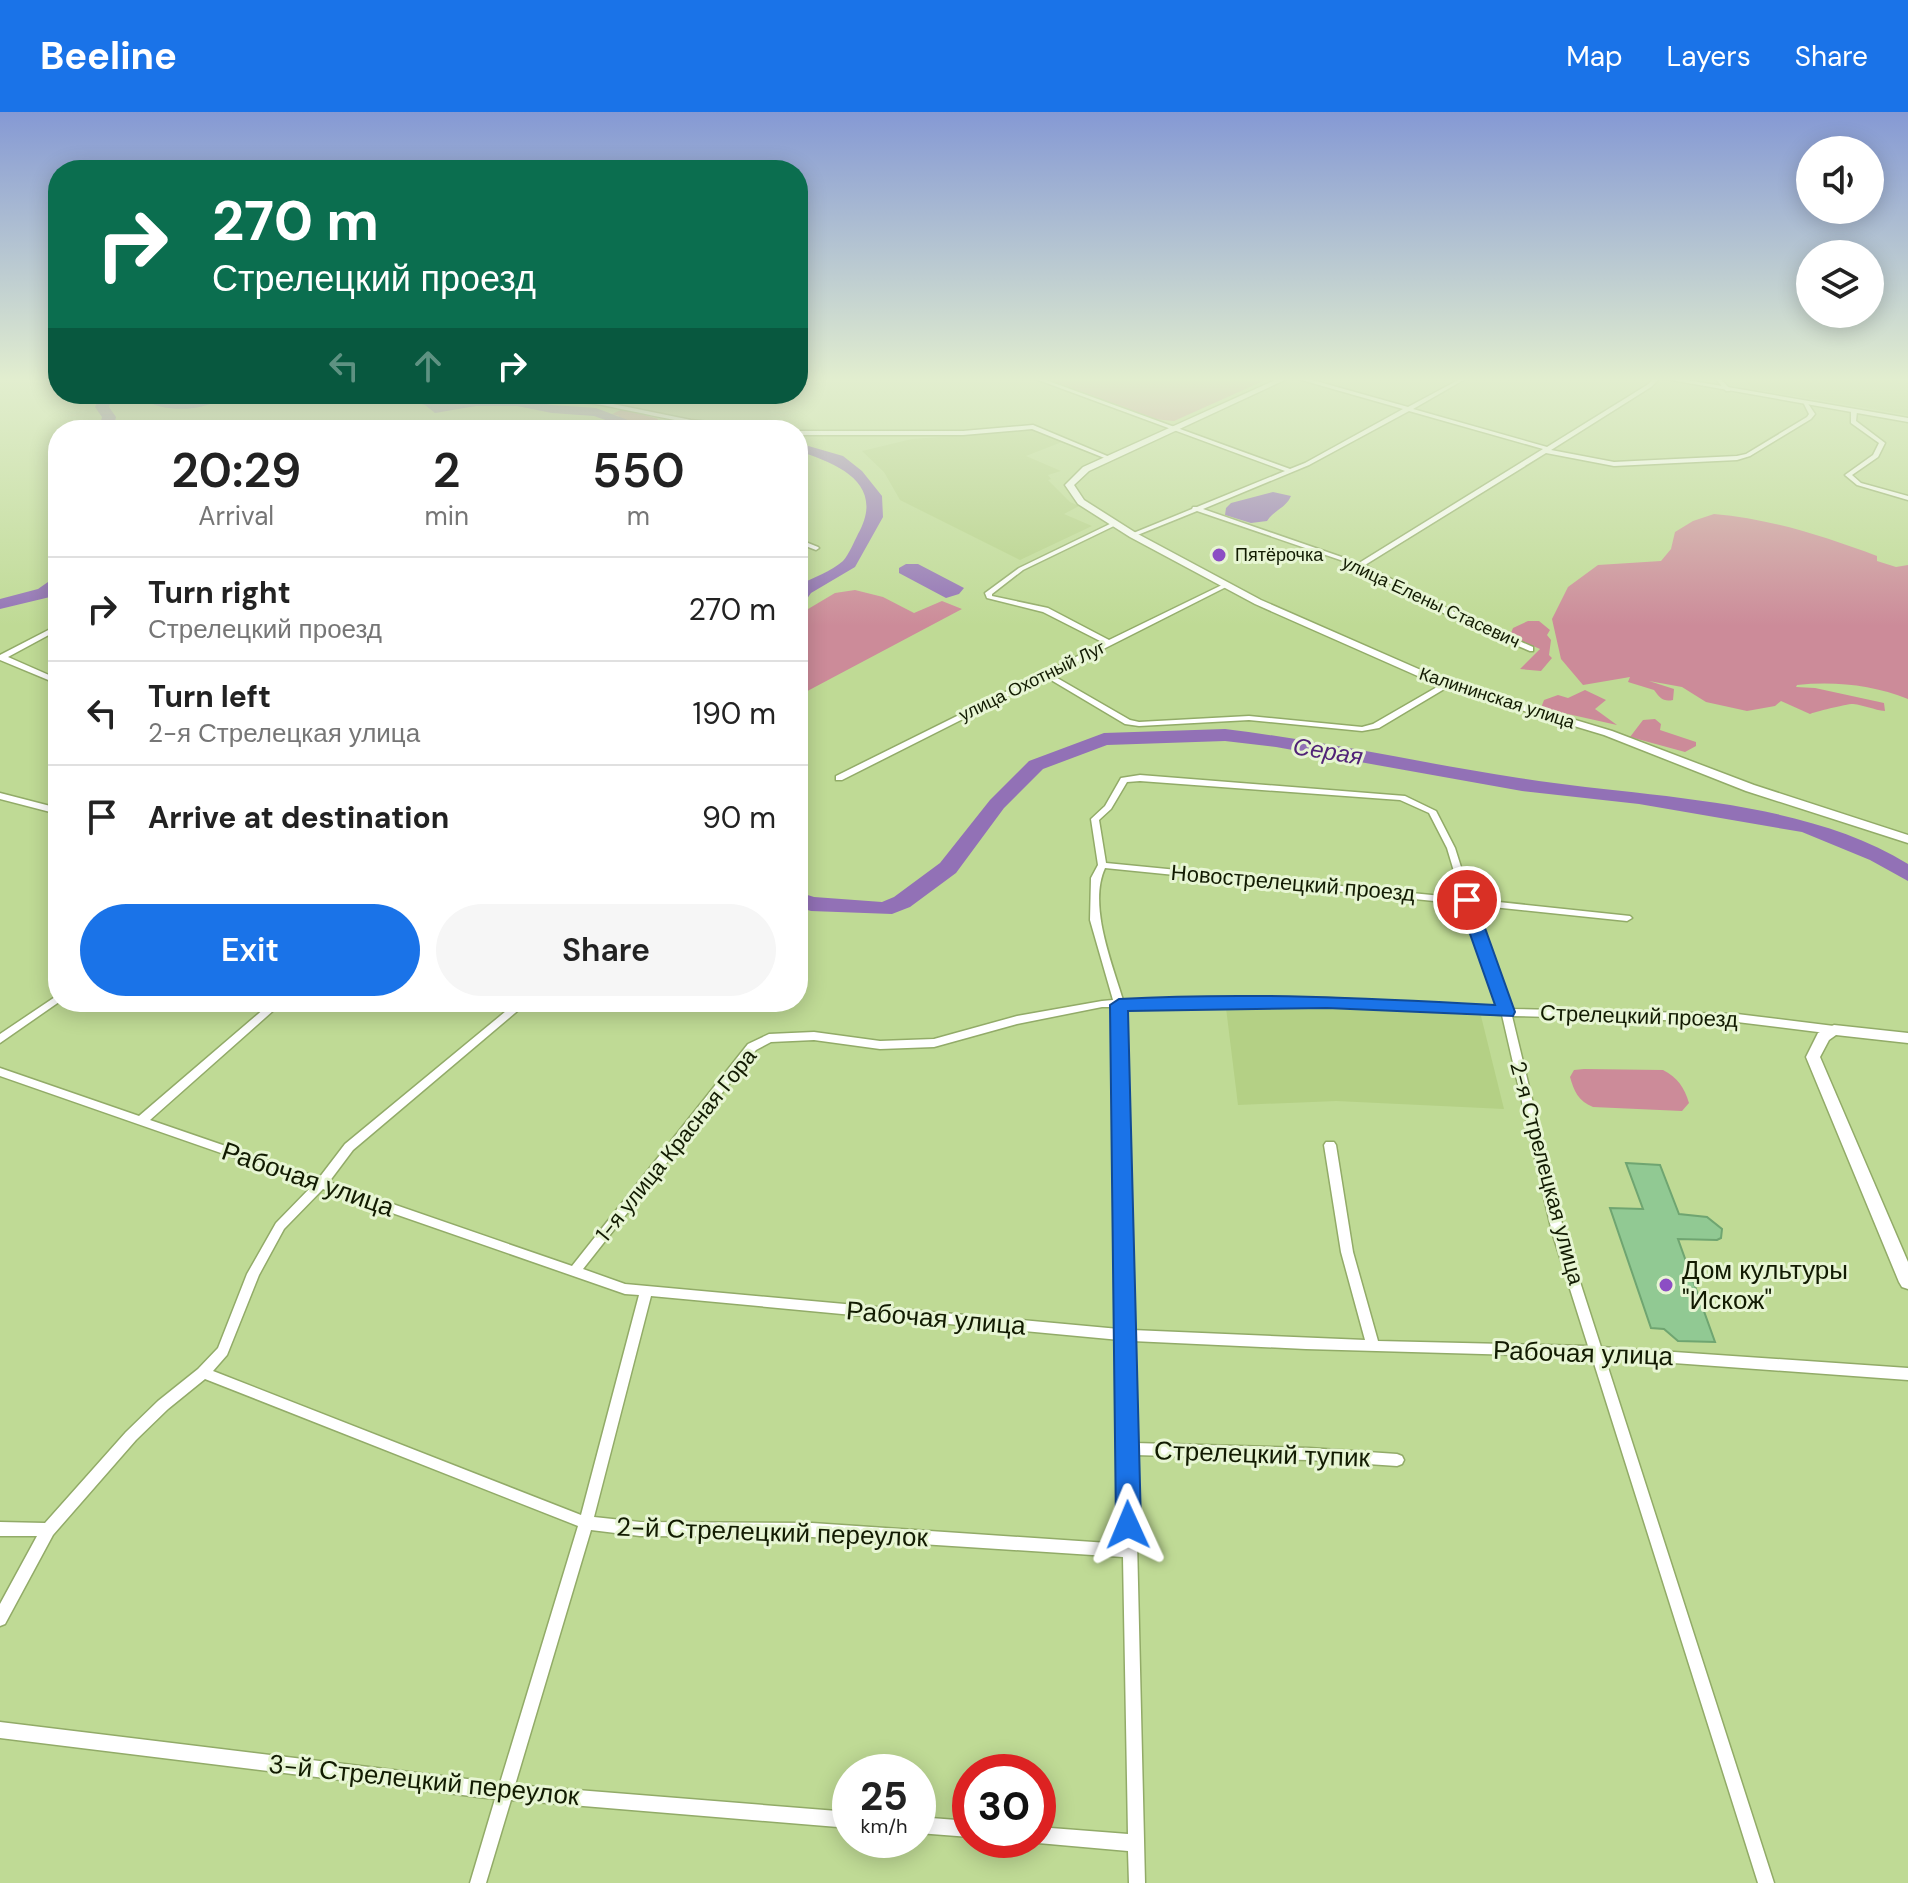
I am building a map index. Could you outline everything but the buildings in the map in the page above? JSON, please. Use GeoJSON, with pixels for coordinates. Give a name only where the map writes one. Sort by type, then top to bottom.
{"type":"FeatureCollection","features":[{"type":"Feature","properties":{"kind":"street","name":"Калининская улица"},"geometry":{"type":"LineString","coordinates":[[1103,461],[1086,469],[1069,485],[1081,502],[1133,535],[1226,585],[1447,685],[1608,733],[1750,788],[1908,839]]}},
{"type":"Feature","properties":{"kind":"street"},"geometry":{"type":"LineString","coordinates":[[1262,461],[1288,470]]}},
{"type":"Feature","properties":{"kind":"street"},"geometry":{"type":"LineString","coordinates":[[1133,535],[1313,461]]}},
{"type":"Feature","properties":{"kind":"street"},"geometry":{"type":"LineString","coordinates":[[1360,565],[1531,461]]}},
{"type":"Feature","properties":{"kind":"street"},"geometry":{"type":"LineString","coordinates":[[1598,461],[1614,464],[1683,461]]}},
{"type":"Feature","properties":{"kind":"street"},"geometry":{"type":"LineString","coordinates":[[1869,461],[1848,475],[1859,484],[1908,498]]}},
{"type":"Feature","properties":{"kind":"street","name":"улица Елены Стасевич"},"geometry":{"type":"LineString","coordinates":[[1195,508],[1360,565],[1461,619],[1530,649]]}},
{"type":"Feature","properties":{"kind":"street"},"geometry":{"type":"LineString","coordinates":[[1109,643],[1045,610],[1002,601],[989,597],[988,593],[1021,569],[1114,524]]}},
{"type":"Feature","properties":{"kind":"street"},"geometry":{"type":"LineString","coordinates":[[808,545],[816,548]]}},
{"type":"Feature","properties":{"kind":"street","name":"улица Охотный Луг"},"geometry":{"type":"LineString","coordinates":[[839,778],[1226,585]]}},
{"type":"Feature","properties":{"kind":"street"},"geometry":{"type":"LineString","coordinates":[[1,657],[48,632]]}},
{"type":"Feature","properties":{"kind":"street"},"geometry":{"type":"LineString","coordinates":[[1,657],[48,678]]}},
{"type":"Feature","properties":{"kind":"street"},"geometry":{"type":"LineString","coordinates":[[1046,674],[1128,722],[1154,724],[1249,718],[1362,729],[1376,726],[1447,685]]}},
{"type":"Feature","properties":{"kind":"street","name":"2-я Стрелецкая улица"},"geometry":{"type":"LineString","coordinates":[[1102,865],[1095,819],[1108,807],[1124,780],[1140,778],[1402,798],[1432,811],[1451,848],[1506,1012],[1558,1232],[1766,1883]]}},
{"type":"Feature","properties":{"kind":"street"},"geometry":{"type":"LineString","coordinates":[[0,796],[48,808]]}},
{"type":"Feature","properties":{"kind":"street"},"geometry":{"type":"LineString","coordinates":[[1102,865],[1096,878],[1095,920],[1119,1005],[1137,1883]]}},
{"type":"Feature","properties":{"kind":"street","name":"Новострелецкий проезд"},"geometry":{"type":"LineString","coordinates":[[1102,865],[1627,918]]}},
{"type":"Feature","properties":{"kind":"street","name":"Стрелецкий проезд"},"geometry":{"type":"LineString","coordinates":[[1119,1005],[1327,1001],[1506,1012],[1737,1018],[1908,1038]]}},
{"type":"Feature","properties":{"kind":"street","name":"1-я улица Красная Гора"},"geometry":{"type":"LineString","coordinates":[[575,1271],[752,1047],[760,1042],[769,1038],[814,1036],[880,1045],[934,1043],[1017,1020],[1102,1004],[1119,1005]]}},
{"type":"Feature","properties":{"kind":"street"},"geometry":{"type":"LineString","coordinates":[[0,1039],[48,1005]]}},
{"type":"Feature","properties":{"kind":"street"},"geometry":{"type":"LineString","coordinates":[[141,1121],[266,1012]]}},
{"type":"Feature","properties":{"kind":"street"},"geometry":{"type":"LineString","coordinates":[[0,1619],[48,1530],[131,1436],[203,1373],[223,1351],[253,1274],[280,1226],[322,1183],[349,1147],[511,1012]]}},
{"type":"Feature","properties":{"kind":"street"},"geometry":{"type":"LineString","coordinates":[[1834,1030],[1823,1037],[1813,1057],[1908,1282]]}},
{"type":"Feature","properties":{"kind":"street","name":"Рабочая улица"},"geometry":{"type":"LineString","coordinates":[[0,1072],[625,1289],[1125,1335],[1598,1352],[1908,1374]]}},
{"type":"Feature","properties":{"kind":"street"},"geometry":{"type":"LineString","coordinates":[[1330,1145],[1347,1252],[1373,1346]]}},
{"type":"Feature","properties":{"kind":"street"},"geometry":{"type":"LineString","coordinates":[[478,1883],[586,1523],[646,1292]]}},
{"type":"Feature","properties":{"kind":"street","name":"2-й Стрелецкий переулок"},"geometry":{"type":"LineString","coordinates":[[203,1373],[586,1523],[640,1529],[812,1530],[1129,1551]]}},
{"type":"Feature","properties":{"kind":"street","name":"Стрелецкий тупик"},"geometry":{"type":"LineString","coordinates":[[1127,1449],[1397,1460]]}},
{"type":"Feature","properties":{"kind":"street"},"geometry":{"type":"LineString","coordinates":[[0,1529],[48,1530]]}},
{"type":"Feature","properties":{"kind":"street","name":"3-й Стрелецкий переулок"},"geometry":{"type":"LineString","coordinates":[[0,1730],[505,1792],[832,1819]]}},
{"type":"Feature","properties":{"kind":"street"},"geometry":{"type":"LineString","coordinates":[[1056,1836],[1136,1843]]}},
{"type":"Feature","properties":{"kind":"shaded area"},"geometry":{"type":"Polygon","coordinates":[[[872,461],[1037,461],[1061,471],[1048,475],[1051,479],[1048,480],[1070,502],[1079,506],[1064,514],[1092,526],[1020,560],[900,500],[884,472],[872,461]]]}},
{"type":"Feature","properties":{"kind":"shaded area"},"geometry":{"type":"Polygon","coordinates":[[[1273,492],[1291,496],[1267,521],[1251,523],[1225,515],[1231,503],[1273,492]]]}},
{"type":"Feature","properties":{"kind":"shaded area"},"geometry":{"type":"Polygon","coordinates":[[[1714,514],[1797,529],[1877,556],[1877,561],[1896,567],[1908,565],[1908,699],[1854,685],[1797,685],[1884,703],[1885,711],[1851,704],[1810,714],[1781,701],[1775,706],[1747,711],[1706,702],[1682,687],[1649,681],[1674,689],[1673,700],[1667,700],[1654,690],[1628,682],[1630,677],[1583,685],[1561,659],[1552,619],[1568,587],[1598,565],[1661,561],[1671,549],[1675,532],[1693,521],[1714,514]]]}},
{"type":"Feature","properties":{"kind":"shaded area"},"geometry":{"type":"Polygon","coordinates":[[[906,564],[918,564],[964,588],[959,594],[946,598],[899,573],[899,568],[906,564]]]}},
{"type":"Feature","properties":{"kind":"shaded area"},"geometry":{"type":"Polygon","coordinates":[[[855,590],[883,597],[914,613],[942,601],[962,609],[808,691],[808,609],[835,593],[855,590]]]}},
{"type":"Feature","properties":{"kind":"shaded area"},"geometry":{"type":"Polygon","coordinates":[[[1528,621],[1539,621],[1550,630],[1547,635],[1551,640],[1549,655],[1552,658],[1541,671],[1520,669],[1540,649],[1515,638],[1511,633],[1513,628],[1528,621]]]}},
{"type":"Feature","properties":{"kind":"shaded area"},"geometry":{"type":"Polygon","coordinates":[[[1585,690],[1606,700],[1595,709],[1617,725],[1541,708],[1544,700],[1558,695],[1568,698],[1585,690]]]}},
{"type":"Feature","properties":{"kind":"shaded area"},"geometry":{"type":"Polygon","coordinates":[[[1655,719],[1661,724],[1660,730],[1696,742],[1696,746],[1685,752],[1630,737],[1643,720],[1655,719]]]}},
{"type":"Feature","properties":{"kind":"shaded area"},"geometry":{"type":"Polygon","coordinates":[[[1332,1007],[1481,1016],[1504,1109],[1336,1101],[1238,1105],[1226,1008],[1332,1007]]]}},
{"type":"Feature","properties":{"kind":"shaded area"},"geometry":{"type":"Polygon","coordinates":[[[1574,1070],[1663,1070],[1680,1084],[1689,1103],[1682,1111],[1593,1107],[1577,1095],[1570,1077],[1574,1070]]]}},
{"type":"Feature","properties":{"kind":"waterway","name":"Серая"},"geometry":{"type":"LineString","coordinates":[[808,587],[849,564],[875,517],[875,496],[857,474],[840,461]]}},
{"type":"Feature","properties":{"kind":"waterway","name":"Серая"},"geometry":{"type":"LineString","coordinates":[[0,604],[48,589]]}},
{"type":"Feature","properties":{"kind":"waterway","name":"Серая"},"geometry":{"type":"LineString","coordinates":[[808,903],[884,909],[902,902],[948,868],[997,804],[1036,765],[1104,739],[1225,735],[1276,741],[1522,785],[1639,798],[1807,827],[1878,855],[1908,874]]}},
{"type":"Feature","properties":{"kind":"place","name":"Пятёрочка"},"geometry":{"type":"Point","coordinates":[1219,555]}},
{"type":"Feature","properties":{"kind":"place","name":"Дом культуры \"Искож\""},"geometry":{"type":"Point","coordinates":[1666,1285]}},
{"type":"Feature","properties":{"kind":"route"},"geometry":{"type":"LineString","coordinates":[[1128,1525],[1119,1005],[1327,1001],[1506,1012],[1467,900]]}}]}
